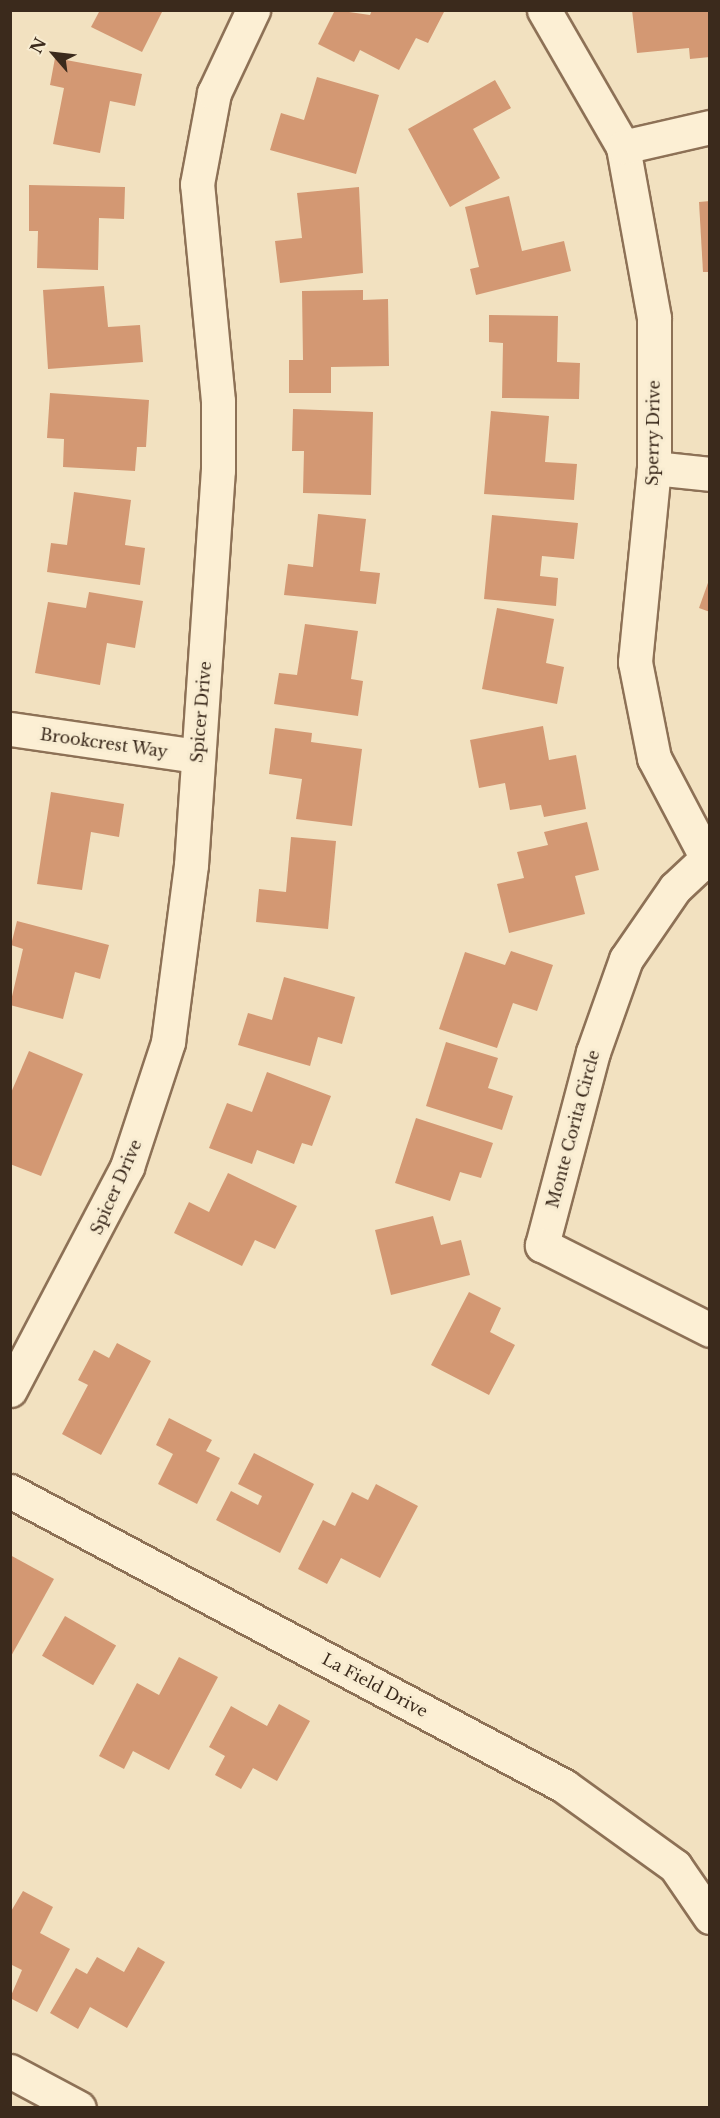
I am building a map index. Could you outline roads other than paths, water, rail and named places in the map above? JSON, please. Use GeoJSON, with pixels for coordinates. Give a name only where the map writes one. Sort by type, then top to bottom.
{"type":"FeatureCollection","features":[{"type":"Feature","properties":{"kind":"street","name":"Spicer Drive"},"geometry":{"type":"LineString","coordinates":[[10,1390],[98,1231],[154,1093],[182,952],[211,604],[218,413],[197,184],[214,93],[253,10]]}},
{"type":"Feature","properties":{"kind":"street","name":"Sperry Drive"},"geometry":{"type":"LineString","coordinates":[[544,10],[623,147],[654,318],[654,468],[635,662],[654,758],[708,861]]}},
{"type":"Feature","properties":{"kind":"street"},"geometry":{"type":"LineString","coordinates":[[623,147],[710,127]]}},
{"type":"Feature","properties":{"kind":"street"},"geometry":{"type":"LineString","coordinates":[[654,468],[710,474]]}},
{"type":"Feature","properties":{"kind":"street","name":"Brookcrest Way"},"geometry":{"type":"LineString","coordinates":[[10,729],[197,756]]}},
{"type":"Feature","properties":{"kind":"street","name":"Monte Corita Circle"},"geometry":{"type":"LineString","coordinates":[[708,861],[675,888],[626,959],[593,1052],[542,1245],[710,1330]]}},
{"type":"Feature","properties":{"kind":"street","name":"La Field Drive"},"geometry":{"type":"LineString","coordinates":[[10,1491],[564,1786],[675,1866],[710,1917]]}},
{"type":"Feature","properties":{"kind":"street"},"geometry":{"type":"LineString","coordinates":[[10,2071],[78,2108]]}}]}
